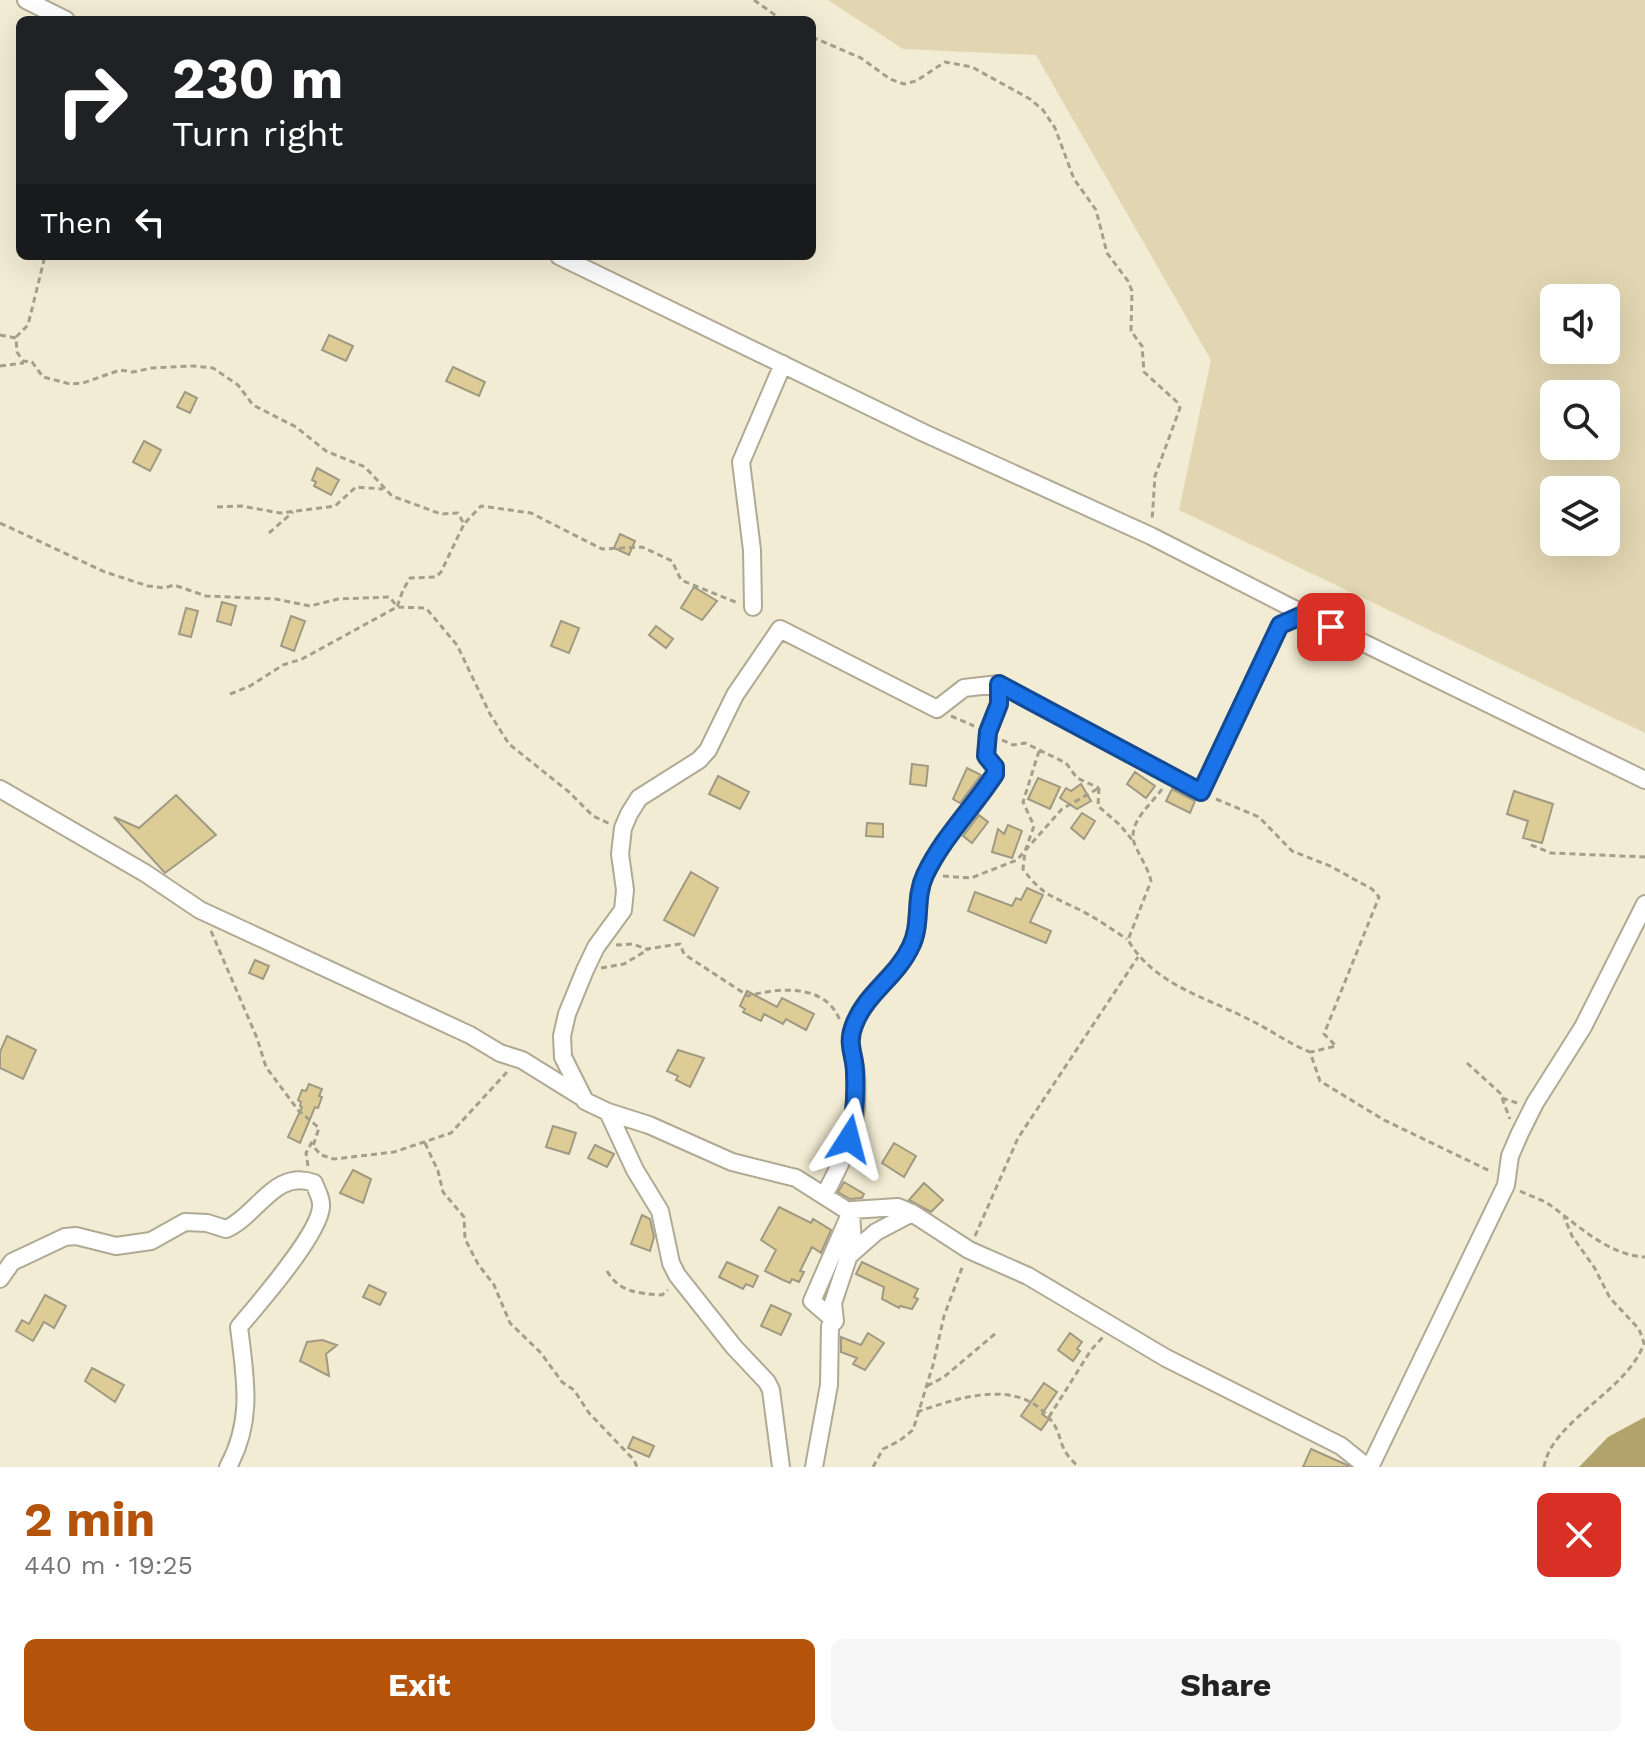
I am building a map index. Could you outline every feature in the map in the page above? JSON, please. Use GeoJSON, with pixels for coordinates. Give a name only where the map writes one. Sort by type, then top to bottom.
{"type":"FeatureCollection","features":[{"type":"Feature","properties":{"kind":"street"},"geometry":{"type":"LineString","coordinates":[[26,0],[58,16]]}},
{"type":"Feature","properties":{"kind":"street"},"geometry":{"type":"LineString","coordinates":[[567,260],[924,433],[1151,536],[1645,780]]}},
{"type":"Feature","properties":{"kind":"street"},"geometry":{"type":"LineString","coordinates":[[753,607],[752,550],[741,462],[783,364]]}},
{"type":"Feature","properties":{"kind":"street"},"geometry":{"type":"LineString","coordinates":[[583,1098],[563,1057],[562,1036],[567,1014],[585,970],[601,940],[619,919],[625,899],[620,854],[623,828],[639,798],[699,760],[708,750],[735,695],[780,629],[937,709],[964,688],[999,684],[1201,792],[1280,625],[1305,614]]}},
{"type":"Feature","properties":{"kind":"street"},"geometry":{"type":"LineString","coordinates":[[824,1196],[837,1171],[855,1116],[855,1069],[849,1047],[853,1026],[875,991],[891,975],[911,946],[925,875],[950,833],[995,774],[995,767],[986,756],[988,732],[997,713],[999,684]]}},
{"type":"Feature","properties":{"kind":"street"},"geometry":{"type":"LineString","coordinates":[[0,789],[145,873],[200,910],[470,1035],[500,1053],[522,1060],[585,1101],[608,1112],[649,1125],[732,1162],[784,1173],[851,1213],[854,1234],[851,1254],[833,1303],[835,1321]]}},
{"type":"Feature","properties":{"kind":"street"},"geometry":{"type":"LineString","coordinates":[[835,1321],[812,1301],[852,1210],[898,1207],[969,1250],[1028,1276],[1166,1358],[1341,1446],[1368,1467],[1506,1183],[1510,1156],[1535,1103],[1583,1027],[1645,904]]}},
{"type":"Feature","properties":{"kind":"street"},"geometry":{"type":"LineString","coordinates":[[608,1112],[640,1179],[660,1211],[671,1263],[679,1277],[771,1390],[781,1467]]}},
{"type":"Feature","properties":{"kind":"street"},"geometry":{"type":"LineString","coordinates":[[0,1279],[12,1262],[65,1237],[76,1236],[116,1246],[151,1241],[185,1222],[207,1223],[226,1229],[279,1185],[300,1180],[314,1183],[322,1205],[317,1219],[288,1267],[239,1327],[247,1398],[242,1437],[228,1467]]}},
{"type":"Feature","properties":{"kind":"street"},"geometry":{"type":"LineString","coordinates":[[851,1254],[887,1225],[912,1213]]}},
{"type":"Feature","properties":{"kind":"street"},"geometry":{"type":"LineString","coordinates":[[814,1467],[829,1385],[830,1326],[835,1321]]}},
{"type":"Feature","properties":{"kind":"path"},"geometry":{"type":"LineString","coordinates":[[754,0],[776,16]]}},
{"type":"Feature","properties":{"kind":"path"},"geometry":{"type":"LineString","coordinates":[[816,39],[861,58],[890,79],[904,84],[916,81],[945,62],[972,67],[1030,99],[1043,110],[1055,128],[1068,167],[1096,210],[1107,253],[1132,291],[1131,331],[1142,346],[1144,372],[1180,408],[1155,476],[1151,536]]}},
{"type":"Feature","properties":{"kind":"path"},"geometry":{"type":"LineString","coordinates":[[44,260],[28,325],[16,338],[17,352],[23,361],[32,362],[43,377],[70,384],[83,383],[120,370],[133,372],[193,366],[213,368],[238,385],[253,405],[296,427],[326,451],[365,467],[392,496],[441,514],[458,513],[464,524]]}},
{"type":"Feature","properties":{"kind":"path"},"geometry":{"type":"LineString","coordinates":[[0,335],[16,338]]}},
{"type":"Feature","properties":{"kind":"path"},"geometry":{"type":"LineString","coordinates":[[0,366],[32,362]]}},
{"type":"Feature","properties":{"kind":"path"},"geometry":{"type":"LineString","coordinates":[[217,507],[241,506],[280,513],[294,512],[335,506],[356,487],[383,489]]}},
{"type":"Feature","properties":{"kind":"path"},"geometry":{"type":"LineString","coordinates":[[397,607],[410,578],[436,577],[441,572],[464,524],[481,506],[531,513],[602,549],[642,547],[672,561],[681,580],[753,607]]}},
{"type":"Feature","properties":{"kind":"path"},"geometry":{"type":"LineString","coordinates":[[269,533],[294,512]]}},
{"type":"Feature","properties":{"kind":"path"},"geometry":{"type":"LineString","coordinates":[[0,523],[105,572],[148,586],[164,588],[174,585],[206,596],[276,599],[310,606],[338,599],[390,597],[397,607]]}},
{"type":"Feature","properties":{"kind":"path"},"geometry":{"type":"LineString","coordinates":[[230,694],[397,607],[426,608],[457,645],[490,714],[509,744],[569,792],[593,816],[623,828]]}},
{"type":"Feature","properties":{"kind":"path"},"geometry":{"type":"LineString","coordinates":[[937,709],[1013,745],[1025,743],[1066,763],[1077,778],[1099,788]]}},
{"type":"Feature","properties":{"kind":"path"},"geometry":{"type":"LineString","coordinates":[[1039,751],[1023,802],[1034,826],[1025,851],[1023,869],[1032,881],[1049,897],[1079,909],[1128,940],[1138,957],[1173,983],[1310,1052],[1336,1046],[1324,1034],[1379,897],[1372,889],[1330,866],[1292,851],[1259,817],[1201,792]]}},
{"type":"Feature","properties":{"kind":"path"},"geometry":{"type":"LineString","coordinates":[[1133,841],[1141,813],[1172,777]]}},
{"type":"Feature","properties":{"kind":"path"},"geometry":{"type":"LineString","coordinates":[[1099,788],[1098,806],[1133,841],[1151,881],[1128,940]]}},
{"type":"Feature","properties":{"kind":"path"},"geometry":{"type":"LineString","coordinates":[[925,875],[971,878],[1017,860],[1062,809],[1099,788]]}},
{"type":"Feature","properties":{"kind":"path"},"geometry":{"type":"LineString","coordinates":[[1531,845],[1551,853],[1645,857]]}},
{"type":"Feature","properties":{"kind":"path"},"geometry":{"type":"LineString","coordinates":[[200,910],[245,1010],[266,1067],[298,1110],[319,1128],[307,1147],[305,1158],[314,1183]]}},
{"type":"Feature","properties":{"kind":"path"},"geometry":{"type":"LineString","coordinates":[[601,940],[617,946],[631,944],[649,949]]}},
{"type":"Feature","properties":{"kind":"path"},"geometry":{"type":"LineString","coordinates":[[585,970],[624,964],[649,949],[680,944],[684,954],[748,996],[765,991],[817,994],[827,1000],[841,1023]]}},
{"type":"Feature","properties":{"kind":"path"},"geometry":{"type":"LineString","coordinates":[[873,1467],[883,1449],[913,1430],[944,1316],[1018,1138],[1138,957]]}},
{"type":"Feature","properties":{"kind":"path"},"geometry":{"type":"LineString","coordinates":[[1310,1052],[1320,1081],[1384,1120],[1477,1163],[1506,1183],[1549,1205],[1623,1254],[1645,1257]]}},
{"type":"Feature","properties":{"kind":"path"},"geometry":{"type":"LineString","coordinates":[[313,1140],[313,1146],[321,1155],[334,1159],[394,1152],[425,1143],[451,1133],[500,1078],[522,1060]]}},
{"type":"Feature","properties":{"kind":"path"},"geometry":{"type":"LineString","coordinates":[[1467,1063],[1500,1093],[1518,1138]]}},
{"type":"Feature","properties":{"kind":"path"},"geometry":{"type":"LineString","coordinates":[[425,1143],[438,1171],[443,1192],[464,1217],[465,1239],[494,1285],[510,1323],[548,1360],[562,1382],[574,1390],[589,1413],[637,1467]]}},
{"type":"Feature","properties":{"kind":"path"},"geometry":{"type":"LineString","coordinates":[[1544,1467],[1549,1448],[1607,1392],[1641,1351],[1644,1343],[1639,1329],[1610,1298],[1599,1274],[1572,1236],[1564,1217]]}},
{"type":"Feature","properties":{"kind":"path"},"geometry":{"type":"LineString","coordinates":[[607,1271],[615,1285],[634,1292],[662,1295],[679,1277]]}},
{"type":"Feature","properties":{"kind":"path"},"geometry":{"type":"LineString","coordinates":[[1049,1417],[1091,1350],[1102,1338],[1120,1329]]}},
{"type":"Feature","properties":{"kind":"path"},"geometry":{"type":"LineString","coordinates":[[927,1386],[944,1377],[996,1333]]}},
{"type":"Feature","properties":{"kind":"path"},"geometry":{"type":"LineString","coordinates":[[917,1412],[968,1396],[1005,1395],[1036,1406],[1049,1417],[1058,1431],[1064,1450],[1078,1467]]}},
{"type":"Feature","properties":{"kind":"shaded area"},"geometry":{"type":"Polygon","coordinates":[[[828,0],[1645,0],[1645,733],[1179,510],[1211,360],[1036,55],[903,49],[828,0]]]}},
{"type":"Feature","properties":{"kind":"shaded area"},"geometry":{"type":"Polygon","coordinates":[[[1645,1417],[1645,1467],[1579,1467],[1608,1437],[1645,1417]]]}},
{"type":"Feature","properties":{"kind":"building"},"geometry":{"type":"Polygon","coordinates":[[[329,335],[353,346],[346,361],[322,350],[329,335]]]}},
{"type":"Feature","properties":{"kind":"building"},"geometry":{"type":"Polygon","coordinates":[[[453,367],[485,382],[479,396],[446,381],[453,367]]]}},
{"type":"Feature","properties":{"kind":"building"},"geometry":{"type":"Polygon","coordinates":[[[185,392],[197,398],[190,413],[177,407],[185,392]]]}},
{"type":"Feature","properties":{"kind":"building"},"geometry":{"type":"Polygon","coordinates":[[[144,441],[161,450],[150,471],[133,462],[144,441]]]}},
{"type":"Feature","properties":{"kind":"building"},"geometry":{"type":"Polygon","coordinates":[[[317,468],[339,480],[331,495],[314,486],[316,482],[312,480],[317,468]]]}},
{"type":"Feature","properties":{"kind":"building"},"geometry":{"type":"Polygon","coordinates":[[[620,534],[635,541],[629,555],[614,548],[620,534]]]}},
{"type":"Feature","properties":{"kind":"building"},"geometry":{"type":"Polygon","coordinates":[[[694,587],[717,601],[702,620],[681,608],[694,587]]]}},
{"type":"Feature","properties":{"kind":"building"},"geometry":{"type":"Polygon","coordinates":[[[222,602],[236,606],[231,625],[217,621],[222,602]]]}},
{"type":"Feature","properties":{"kind":"building"},"geometry":{"type":"Polygon","coordinates":[[[186,608],[198,611],[191,637],[179,634],[186,608]]]}},
{"type":"Feature","properties":{"kind":"building"},"geometry":{"type":"Polygon","coordinates":[[[291,616],[305,621],[294,651],[281,646],[291,616]]]}},
{"type":"Feature","properties":{"kind":"building"},"geometry":{"type":"Polygon","coordinates":[[[561,621],[579,628],[569,653],[551,646],[561,621]]]}},
{"type":"Feature","properties":{"kind":"building"},"geometry":{"type":"Polygon","coordinates":[[[656,626],[673,639],[666,648],[649,635],[656,626]]]}},
{"type":"Feature","properties":{"kind":"building"},"geometry":{"type":"Polygon","coordinates":[[[912,764],[928,766],[926,786],[910,784],[912,764]]]}},
{"type":"Feature","properties":{"kind":"building"},"geometry":{"type":"Polygon","coordinates":[[[967,768],[981,775],[960,803],[953,799],[967,768]]]}},
{"type":"Feature","properties":{"kind":"building"},"geometry":{"type":"Polygon","coordinates":[[[1135,772],[1155,786],[1146,798],[1127,784],[1135,772]]]}},
{"type":"Feature","properties":{"kind":"building"},"geometry":{"type":"Polygon","coordinates":[[[718,776],[749,792],[740,809],[709,794],[718,776]]]}},
{"type":"Feature","properties":{"kind":"building"},"geometry":{"type":"Polygon","coordinates":[[[1038,778],[1060,787],[1050,809],[1028,799],[1038,778]]]}},
{"type":"Feature","properties":{"kind":"building"},"geometry":{"type":"Polygon","coordinates":[[[1081,784],[1091,801],[1077,809],[1060,798],[1066,788],[1071,791],[1081,784]]]}},
{"type":"Feature","properties":{"kind":"building"},"geometry":{"type":"Polygon","coordinates":[[[1172,789],[1195,801],[1190,813],[1166,801],[1172,789]]]}},
{"type":"Feature","properties":{"kind":"building"},"geometry":{"type":"Polygon","coordinates":[[[1514,791],[1553,804],[1542,843],[1523,838],[1528,821],[1507,814],[1514,791]]]}},
{"type":"Feature","properties":{"kind":"building"},"geometry":{"type":"Polygon","coordinates":[[[176,795],[216,835],[165,873],[114,817],[139,828],[176,795]]]}},
{"type":"Feature","properties":{"kind":"building"},"geometry":{"type":"Polygon","coordinates":[[[1082,813],[1095,821],[1084,839],[1071,828],[1082,813]]]}},
{"type":"Feature","properties":{"kind":"building"},"geometry":{"type":"Polygon","coordinates":[[[979,815],[988,822],[972,843],[963,836],[979,815]]]}},
{"type":"Feature","properties":{"kind":"building"},"geometry":{"type":"Polygon","coordinates":[[[867,823],[883,824],[883,837],[866,836],[867,823]]]}},
{"type":"Feature","properties":{"kind":"building"},"geometry":{"type":"Polygon","coordinates":[[[1008,825],[1022,831],[1012,858],[992,852],[998,829],[1004,834],[1008,825]]]}},
{"type":"Feature","properties":{"kind":"building"},"geometry":{"type":"Polygon","coordinates":[[[691,872],[718,888],[694,936],[664,920],[691,872]]]}},
{"type":"Feature","properties":{"kind":"building"},"geometry":{"type":"Polygon","coordinates":[[[1027,888],[1043,895],[1030,922],[1051,931],[1046,943],[968,911],[975,892],[1012,906],[1016,898],[1021,900],[1027,888]]]}},
{"type":"Feature","properties":{"kind":"building"},"geometry":{"type":"Polygon","coordinates":[[[255,960],[269,966],[263,979],[249,973],[255,960]]]}},
{"type":"Feature","properties":{"kind":"building"},"geometry":{"type":"Polygon","coordinates":[[[747,991],[777,1007],[782,998],[814,1014],[806,1030],[786,1019],[783,1024],[764,1014],[761,1021],[743,1012],[745,1009],[740,1006],[747,991]]]}},
{"type":"Feature","properties":{"kind":"building"},"geometry":{"type":"Polygon","coordinates":[[[7,1036],[36,1050],[23,1079],[0,1068],[0,1052],[7,1036]]]}},
{"type":"Feature","properties":{"kind":"building"},"geometry":{"type":"Polygon","coordinates":[[[678,1050],[704,1058],[690,1087],[667,1071],[678,1050]]]}},
{"type":"Feature","properties":{"kind":"building"},"geometry":{"type":"Polygon","coordinates":[[[309,1084],[322,1089],[319,1096],[322,1097],[300,1143],[288,1137],[302,1107],[298,1100],[309,1084]]]}},
{"type":"Feature","properties":{"kind":"building"},"geometry":{"type":"Polygon","coordinates":[[[553,1126],[576,1133],[569,1154],[546,1147],[553,1126]]]}},
{"type":"Feature","properties":{"kind":"building"},"geometry":{"type":"Polygon","coordinates":[[[894,1143],[916,1156],[904,1177],[882,1163],[894,1143]]]}},
{"type":"Feature","properties":{"kind":"building"},"geometry":{"type":"Polygon","coordinates":[[[595,1145],[614,1154],[607,1167],[588,1158],[595,1145]]]}},
{"type":"Feature","properties":{"kind":"building"},"geometry":{"type":"Polygon","coordinates":[[[353,1170],[371,1179],[363,1203],[340,1193],[353,1170]]]}},
{"type":"Feature","properties":{"kind":"building"},"geometry":{"type":"Polygon","coordinates":[[[844,1182],[864,1194],[862,1198],[850,1199],[838,1192],[844,1182]]]}},
{"type":"Feature","properties":{"kind":"building"},"geometry":{"type":"Polygon","coordinates":[[[924,1183],[943,1200],[931,1212],[909,1200],[924,1183]]]}},
{"type":"Feature","properties":{"kind":"building"},"geometry":{"type":"Polygon","coordinates":[[[779,1207],[811,1223],[813,1219],[831,1230],[821,1253],[812,1247],[800,1271],[804,1272],[799,1282],[792,1279],[790,1283],[765,1271],[776,1250],[761,1240],[779,1207]]]}},
{"type":"Feature","properties":{"kind":"building"},"geometry":{"type":"Polygon","coordinates":[[[642,1215],[650,1219],[654,1237],[650,1251],[631,1244],[642,1215]]]}},
{"type":"Feature","properties":{"kind":"building"},"geometry":{"type":"Polygon","coordinates":[[[727,1262],[758,1276],[753,1287],[746,1284],[743,1289],[719,1277],[727,1262]]]}},
{"type":"Feature","properties":{"kind":"building"},"geometry":{"type":"Polygon","coordinates":[[[862,1262],[918,1289],[914,1297],[918,1299],[912,1309],[899,1308],[882,1299],[884,1287],[856,1274],[862,1262]]]}},
{"type":"Feature","properties":{"kind":"building"},"geometry":{"type":"Polygon","coordinates":[[[369,1285],[386,1293],[380,1305],[363,1297],[369,1285]]]}},
{"type":"Feature","properties":{"kind":"building"},"geometry":{"type":"Polygon","coordinates":[[[45,1295],[66,1306],[54,1328],[44,1322],[33,1341],[16,1331],[22,1320],[29,1324],[45,1295]]]}},
{"type":"Feature","properties":{"kind":"building"},"geometry":{"type":"Polygon","coordinates":[[[771,1305],[791,1314],[781,1335],[761,1326],[771,1305]]]}},
{"type":"Feature","properties":{"kind":"building"},"geometry":{"type":"Polygon","coordinates":[[[868,1333],[884,1343],[865,1370],[853,1364],[857,1358],[841,1352],[841,1337],[861,1345],[868,1333]]]}},
{"type":"Feature","properties":{"kind":"building"},"geometry":{"type":"Polygon","coordinates":[[[1070,1333],[1082,1342],[1073,1361],[1058,1350],[1070,1333]]]}},
{"type":"Feature","properties":{"kind":"building"},"geometry":{"type":"Polygon","coordinates":[[[322,1340],[337,1345],[326,1354],[329,1376],[300,1361],[307,1342],[322,1340]]]}},
{"type":"Feature","properties":{"kind":"building"},"geometry":{"type":"Polygon","coordinates":[[[92,1368],[124,1385],[115,1402],[85,1381],[92,1368]]]}},
{"type":"Feature","properties":{"kind":"building"},"geometry":{"type":"Polygon","coordinates":[[[1044,1383],[1057,1392],[1042,1414],[1049,1419],[1041,1430],[1021,1416],[1044,1383]]]}},
{"type":"Feature","properties":{"kind":"building"},"geometry":{"type":"Polygon","coordinates":[[[633,1437],[654,1446],[649,1457],[628,1448],[633,1437]]]}},
{"type":"Feature","properties":{"kind":"building"},"geometry":{"type":"Polygon","coordinates":[[[1311,1449],[1347,1465],[1350,1467],[1303,1467],[1311,1449]]]}},
{"type":"Feature","properties":{"kind":"route"},"geometry":{"type":"LineString","coordinates":[[849,1139],[855,1116],[855,1069],[849,1047],[853,1026],[861,1009],[911,946],[925,875],[950,833],[995,774],[995,767],[986,756],[988,732],[999,704],[999,684],[1201,792],[1280,625],[1305,614],[1331,627]]}}]}
